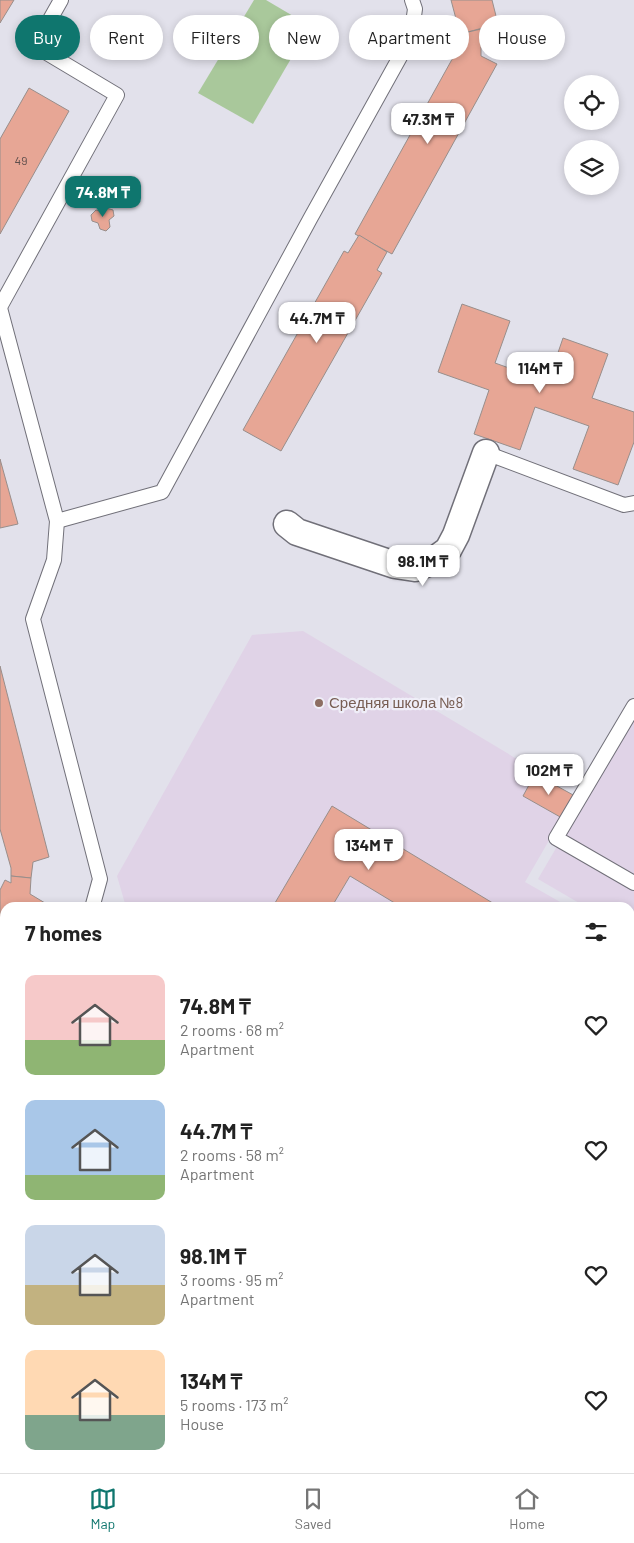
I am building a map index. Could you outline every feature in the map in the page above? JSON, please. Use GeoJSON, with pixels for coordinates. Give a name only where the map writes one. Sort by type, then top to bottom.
{"type":"FeatureCollection","features":[{"type":"Feature","properties":{"kind":"street"},"geometry":{"type":"LineString","coordinates":[[287,524],[297,532],[395,565],[415,568],[433,561],[448,550],[456,535],[486,453]]}},
{"type":"Feature","properties":{"kind":"lane"},"geometry":{"type":"LineString","coordinates":[[61,0],[35,46],[117,95],[0,307],[58,522],[54,560],[33,619],[100,879],[94,902]]}},
{"type":"Feature","properties":{"kind":"lane"},"geometry":{"type":"LineString","coordinates":[[58,522],[162,492],[411,37],[415,9],[412,0]]}},
{"type":"Feature","properties":{"kind":"lane"},"geometry":{"type":"LineString","coordinates":[[486,453],[624,505],[634,503]]}},
{"type":"Feature","properties":{"kind":"lane"},"geometry":{"type":"LineString","coordinates":[[634,706],[556,838],[634,883]]}},
{"type":"Feature","properties":{"kind":"shaded area","name":"Средняя школа №8"},"geometry":{"type":"Polygon","coordinates":[[[303,631],[537,771],[523,796],[562,818],[525,882],[560,902],[125,902],[117,876],[252,635],[303,631]]]}},
{"type":"Feature","properties":{"kind":"shaded area"},"geometry":{"type":"Polygon","coordinates":[[[634,715],[634,902],[577,902],[538,879],[634,715]]]}},
{"type":"Feature","properties":{"kind":"green space"},"geometry":{"type":"Polygon","coordinates":[[[254,0],[266,0],[291,15],[269,15],[269,60],[290,60],[253,124],[198,93],[218,60],[259,60],[259,15],[245,15],[254,0]]]}},
{"type":"Feature","properties":{"kind":"building"},"geometry":{"type":"Polygon","coordinates":[[[0,0],[14,0],[0,23],[0,0]]]}},
{"type":"Feature","properties":{"kind":"building"},"geometry":{"type":"Polygon","coordinates":[[[451,0],[492,0],[496,15],[479,15],[479,29],[469,32],[469,15],[455,15],[451,0]]]}},
{"type":"Feature","properties":{"kind":"building"},"geometry":{"type":"Polygon","coordinates":[[[479,29],[479,60],[489,60],[497,64],[392,254],[355,234],[452,60],[469,60],[469,32],[479,29]]]}},
{"type":"Feature","properties":{"kind":"building"},"geometry":{"type":"Polygon","coordinates":[[[29,88],[69,111],[0,234],[0,139],[29,88]]]}},
{"type":"Feature","properties":{"kind":"building"},"geometry":{"type":"Polygon","coordinates":[[[106,208],[113,210],[114,216],[109,220],[110,227],[106,231],[100,229],[98,223],[92,221],[91,215],[96,210],[102,212],[106,208]]]}},
{"type":"Feature","properties":{"kind":"building"},"geometry":{"type":"Polygon","coordinates":[[[359,235],[387,252],[377,270],[382,273],[281,451],[243,430],[344,251],[348,253],[359,235]]]}},
{"type":"Feature","properties":{"kind":"building"},"geometry":{"type":"Polygon","coordinates":[[[462,304],[510,321],[495,363],[548,382],[563,338],[608,354],[592,398],[634,412],[634,442],[618,485],[573,469],[589,426],[535,407],[520,450],[474,434],[489,390],[438,372],[462,304]]]}},
{"type":"Feature","properties":{"kind":"building"},"geometry":{"type":"Polygon","coordinates":[[[0,459],[18,524],[0,528],[0,459]]]}},
{"type":"Feature","properties":{"kind":"building"},"geometry":{"type":"Polygon","coordinates":[[[0,666],[49,857],[33,862],[31,878],[11,876],[11,868],[0,829],[0,666]]]}},
{"type":"Feature","properties":{"kind":"building"},"geometry":{"type":"Polygon","coordinates":[[[535,774],[575,796],[562,818],[523,796],[535,774]]]}},
{"type":"Feature","properties":{"kind":"building"},"geometry":{"type":"Polygon","coordinates":[[[332,806],[491,902],[393,902],[350,876],[335,902],[276,902],[332,806]]]}},
{"type":"Feature","properties":{"kind":"building"},"geometry":{"type":"Polygon","coordinates":[[[11,876],[31,878],[30,894],[43,902],[0,902],[0,890],[5,880],[11,883],[11,876]]]}},
{"type":"Feature","properties":{"kind":"place","name":"Средняя школа №8"},"geometry":{"type":"Point","coordinates":[319,703]}}]}
